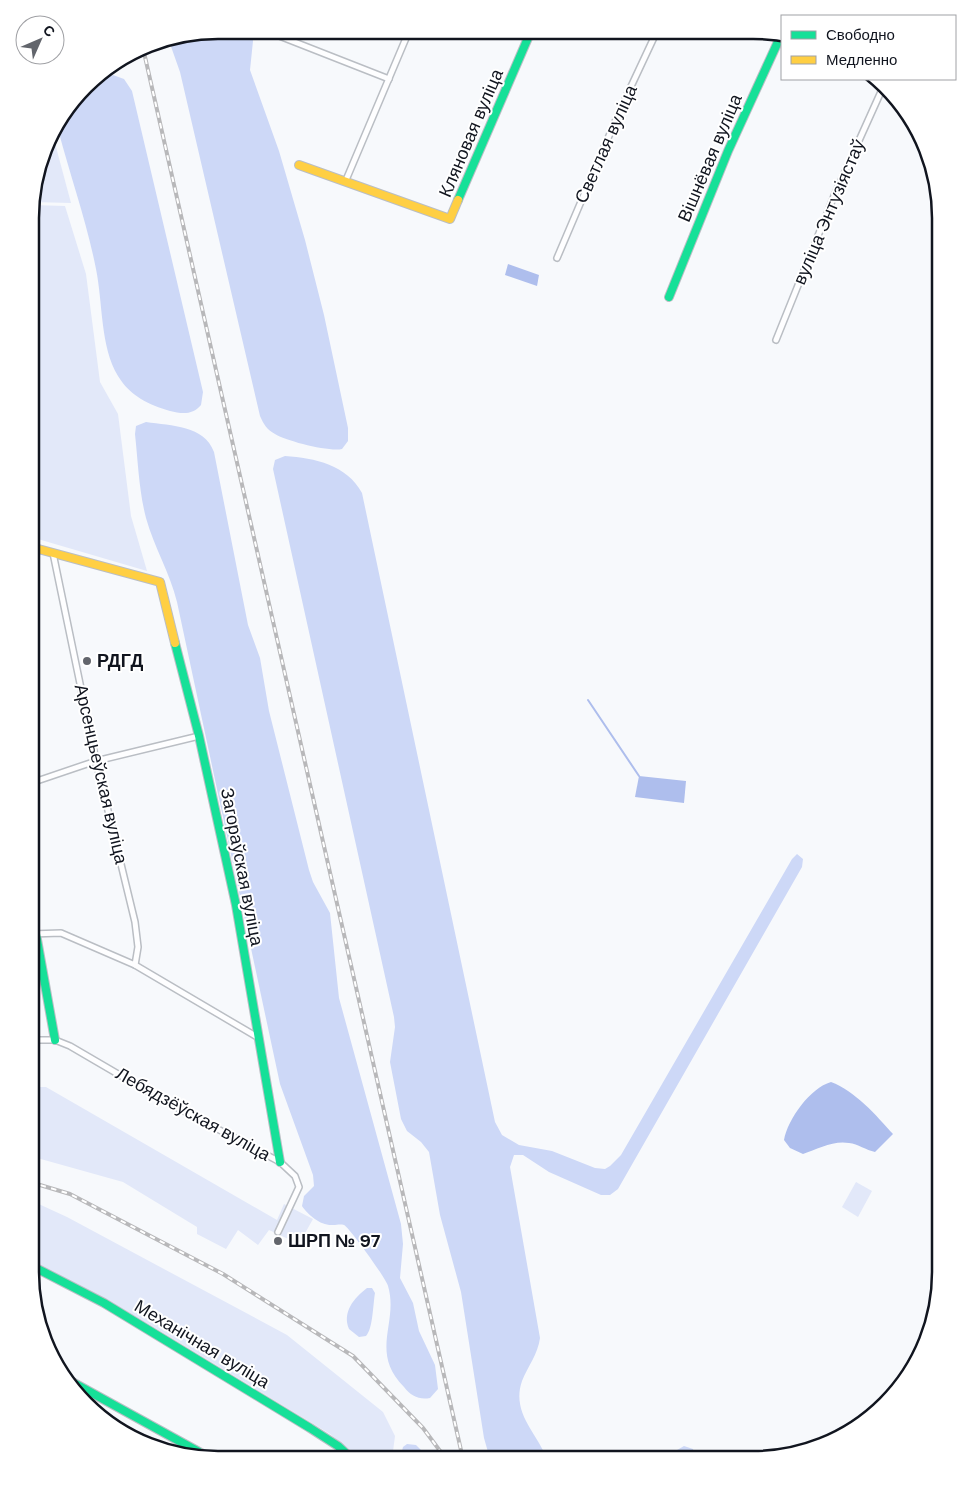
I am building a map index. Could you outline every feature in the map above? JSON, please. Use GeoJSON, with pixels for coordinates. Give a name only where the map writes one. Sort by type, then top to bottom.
{"type":"FeatureCollection","features":[{"type":"Feature","properties":{"kind":"street"},"geometry":{"type":"LineString","coordinates":[[287,39],[389,79]]}},
{"type":"Feature","properties":{"kind":"street"},"geometry":{"type":"LineString","coordinates":[[299,164],[346,180],[405,39]]}},
{"type":"Feature","properties":{"kind":"street","name":"Кляновая вуліца"},"geometry":{"type":"LineString","coordinates":[[346,180],[450,219],[528,39]]}},
{"type":"Feature","properties":{"kind":"street","name":"Светлая вуліца"},"geometry":{"type":"LineString","coordinates":[[557,258],[616,118],[653,39]]}},
{"type":"Feature","properties":{"kind":"street","name":"Вішнёвая вуліца"},"geometry":{"type":"LineString","coordinates":[[668,297],[728,151],[778,40]]}},
{"type":"Feature","properties":{"kind":"street","name":"вуліца Энтузіястаў"},"geometry":{"type":"LineString","coordinates":[[776,340],[834,196],[881,92]]}},
{"type":"Feature","properties":{"kind":"street"},"geometry":{"type":"LineString","coordinates":[[39,549],[53,553]]}},
{"type":"Feature","properties":{"kind":"street","name":"Загораўская вуліца"},"geometry":{"type":"LineString","coordinates":[[53,553],[160,582],[199,736],[236,905],[280,1162]]}},
{"type":"Feature","properties":{"kind":"street","name":"Арсенцьеўская вуліца"},"geometry":{"type":"LineString","coordinates":[[53,553],[96,761],[135,922],[138,947],[135,965]]}},
{"type":"Feature","properties":{"kind":"street"},"geometry":{"type":"LineString","coordinates":[[39,780],[96,761],[199,736]]}},
{"type":"Feature","properties":{"kind":"street"},"geometry":{"type":"LineString","coordinates":[[39,934],[60,933],[135,965],[259,1038]]}},
{"type":"Feature","properties":{"kind":"street"},"geometry":{"type":"LineString","coordinates":[[39,964],[54,1040]]}},
{"type":"Feature","properties":{"kind":"street","name":"Лебядзёўская вуліца"},"geometry":{"type":"LineString","coordinates":[[39,1040],[54,1040],[70,1046],[159,1098],[280,1162],[295,1176],[299,1186],[278,1232]]}},
{"type":"Feature","properties":{"kind":"street","name":"Механічная вуліца"},"geometry":{"type":"LineString","coordinates":[[39,1270],[140,1324],[310,1428],[343,1451]]}},
{"type":"Feature","properties":{"kind":"street"},"geometry":{"type":"LineString","coordinates":[[80,1387],[196,1450]]}},
{"type":"Feature","properties":{"kind":"shaded area"},"geometry":{"type":"Polygon","coordinates":[[[206,39],[253,39],[250,70],[279,151],[305,240],[324,315],[348,428],[348,441],[342,449],[318,447],[281,437],[264,424],[260,416],[180,72],[171,45],[206,39]]]}},
{"type":"Feature","properties":{"kind":"shaded area"},"geometry":{"type":"Polygon","coordinates":[[[113,75],[124,79],[132,91],[203,392],[201,405],[194,411],[187,413],[162,409],[147,403],[134,394],[118,376],[108,351],[92,252],[59,134],[80,103],[108,77],[113,75]]]}},
{"type":"Feature","properties":{"kind":"shaded area"},"geometry":{"type":"Polygon","coordinates":[[[55,143],[71,203],[39,202],[45,171],[55,143]]]}},
{"type":"Feature","properties":{"kind":"shaded area"},"geometry":{"type":"Polygon","coordinates":[[[39,205],[65,206],[86,274],[100,382],[118,414],[131,516],[147,571],[39,539],[39,205]]]}},
{"type":"Feature","properties":{"kind":"shaded area"},"geometry":{"type":"Polygon","coordinates":[[[508,264],[539,275],[537,286],[505,275],[508,264]]]}},
{"type":"Feature","properties":{"kind":"shaded area"},"geometry":{"type":"Polygon","coordinates":[[[146,422],[186,428],[203,436],[214,452],[248,625],[260,658],[269,711],[309,870],[313,882],[330,913],[339,998],[401,1224],[403,1244],[400,1278],[413,1303],[419,1331],[435,1365],[438,1389],[430,1398],[419,1398],[409,1393],[394,1374],[388,1361],[386,1349],[390,1299],[388,1286],[381,1274],[344,1225],[324,1224],[311,1216],[302,1206],[304,1196],[314,1186],[313,1175],[280,1084],[177,602],[149,529],[144,508],[135,434],[136,426],[146,422]]]}},
{"type":"Feature","properties":{"kind":"shaded area"},"geometry":{"type":"Polygon","coordinates":[[[285,456],[319,461],[348,476],[356,483],[362,493],[495,1122],[502,1135],[519,1145],[552,1151],[595,1168],[605,1169],[610,1166],[621,1155],[792,859],[797,854],[803,859],[802,867],[618,1189],[610,1195],[601,1195],[549,1172],[523,1155],[514,1155],[510,1167],[540,1338],[535,1355],[522,1381],[520,1403],[522,1413],[544,1451],[488,1451],[484,1438],[461,1292],[440,1215],[429,1152],[421,1142],[407,1131],[401,1119],[390,1062],[395,1027],[394,1017],[273,469],[275,460],[285,456]]]}},
{"type":"Feature","properties":{"kind":"shaded area"},"geometry":{"type":"Polygon","coordinates":[[[639,776],[686,781],[684,803],[635,797],[639,776]]]}},
{"type":"Feature","properties":{"kind":"shaded area"},"geometry":{"type":"Polygon","coordinates":[[[831,1082],[857,1097],[893,1134],[875,1152],[843,1142],[803,1154],[790,1148],[784,1140],[790,1123],[801,1105],[815,1091],[831,1082]]]}},
{"type":"Feature","properties":{"kind":"shaded area"},"geometry":{"type":"Polygon","coordinates":[[[39,1087],[46,1087],[277,1220],[284,1204],[313,1219],[299,1244],[269,1230],[258,1245],[238,1230],[226,1249],[197,1234],[197,1227],[123,1182],[39,1159],[39,1087]]]}},
{"type":"Feature","properties":{"kind":"shaded area"},"geometry":{"type":"Polygon","coordinates":[[[856,1182],[872,1191],[858,1217],[842,1207],[856,1182]]]}},
{"type":"Feature","properties":{"kind":"shaded area"},"geometry":{"type":"Polygon","coordinates":[[[39,1204],[67,1217],[287,1335],[383,1412],[395,1436],[393,1451],[350,1451],[330,1434],[147,1323],[39,1265],[39,1204]]]}},
{"type":"Feature","properties":{"kind":"shaded area"},"geometry":{"type":"Polygon","coordinates":[[[367,1288],[372,1288],[375,1293],[371,1322],[366,1336],[359,1337],[349,1329],[347,1317],[350,1306],[367,1288]]]}},
{"type":"Feature","properties":{"kind":"shaded area"},"geometry":{"type":"Polygon","coordinates":[[[407,1444],[416,1445],[422,1451],[402,1451],[403,1447],[407,1444]]]}},
{"type":"Feature","properties":{"kind":"shaded area"},"geometry":{"type":"Polygon","coordinates":[[[684,1446],[694,1451],[675,1451],[684,1446]]]}},
{"type":"Feature","properties":{"kind":"waterway"},"geometry":{"type":"LineString","coordinates":[[588,700],[639,776]]}},
{"type":"Feature","properties":{"kind":"railway"},"geometry":{"type":"LineString","coordinates":[[144,54],[461,1451]]}},
{"type":"Feature","properties":{"kind":"railway"},"geometry":{"type":"LineString","coordinates":[[39,1185],[70,1194],[223,1274],[353,1356],[423,1428],[440,1451]]}},
{"type":"Feature","properties":{"kind":"traffic: fast"},"geometry":{"type":"LineString","coordinates":[[458,200],[528,39]]}},
{"type":"Feature","properties":{"kind":"traffic: fast"},"geometry":{"type":"LineString","coordinates":[[669,297],[728,151],[779,40]]}},
{"type":"Feature","properties":{"kind":"traffic: fast"},"geometry":{"type":"LineString","coordinates":[[175,643],[199,736],[236,905],[280,1162]]}},
{"type":"Feature","properties":{"kind":"traffic: fast"},"geometry":{"type":"LineString","coordinates":[[39,951],[55,1040]]}},
{"type":"Feature","properties":{"kind":"traffic: fast"},"geometry":{"type":"LineString","coordinates":[[39,1270],[104,1303],[310,1428],[343,1451]]}},
{"type":"Feature","properties":{"kind":"traffic: fast"},"geometry":{"type":"LineString","coordinates":[[80,1387],[196,1450]]}},
{"type":"Feature","properties":{"kind":"traffic: slow"},"geometry":{"type":"LineString","coordinates":[[299,165],[450,219],[458,200]]}},
{"type":"Feature","properties":{"kind":"traffic: slow"},"geometry":{"type":"LineString","coordinates":[[39,549],[160,582],[175,643]]}},
{"type":"Feature","properties":{"kind":"place","name":"РДГД"},"geometry":{"type":"Point","coordinates":[87,661]}},
{"type":"Feature","properties":{"kind":"place","name":"ШРП № 97"},"geometry":{"type":"Point","coordinates":[278,1241]}}]}
